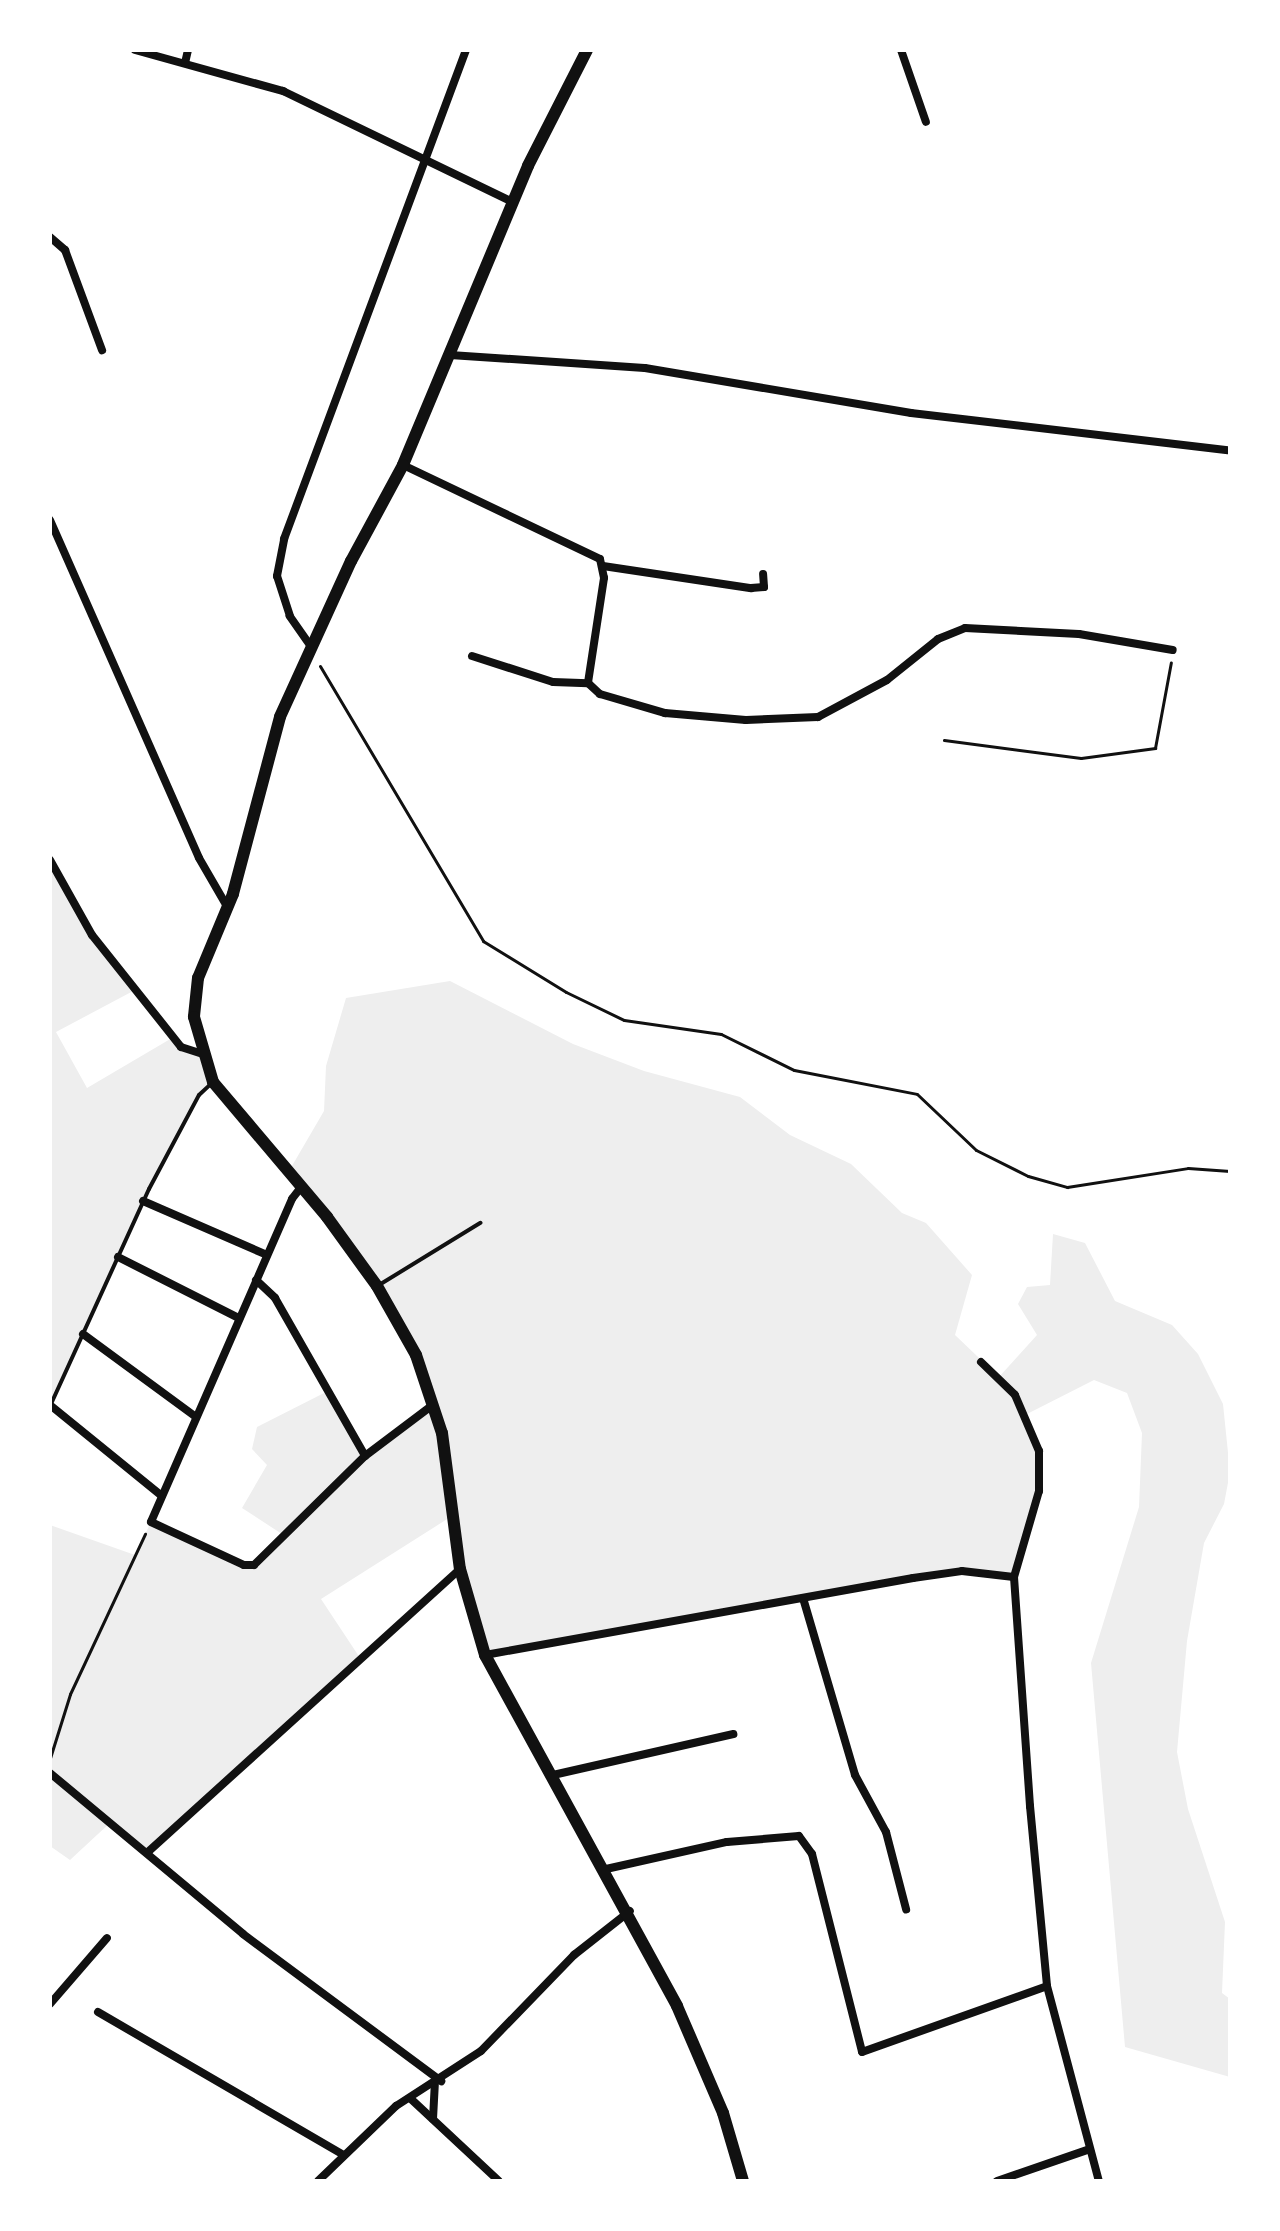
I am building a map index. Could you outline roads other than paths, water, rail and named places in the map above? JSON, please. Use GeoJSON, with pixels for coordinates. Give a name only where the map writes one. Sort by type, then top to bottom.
{"type":"FeatureCollection","features":[{"type":"Feature","properties":{"kind":"main road"},"geometry":{"type":"LineString","coordinates":[[587,50],[513,202],[403,465],[280,717],[228,908],[195,989],[194,1017],[202,1054],[213,1082],[302,1186],[377,1286],[416,1355],[434,1404],[460,1569],[485,1655],[630,1911],[702,2059],[743,2181]]}},
{"type":"Feature","properties":{"kind":"street"},"geometry":{"type":"LineString","coordinates":[[135,50],[283,91],[513,202]]}},
{"type":"Feature","properties":{"kind":"street"},"geometry":{"type":"LineString","coordinates":[[185,63],[188,50]]}},
{"type":"Feature","properties":{"kind":"street"},"geometry":{"type":"LineString","coordinates":[[312,648],[290,616],[277,576],[284,539],[466,50]]}},
{"type":"Feature","properties":{"kind":"street"},"geometry":{"type":"LineString","coordinates":[[901,50],[926,122]]}},
{"type":"Feature","properties":{"kind":"street"},"geometry":{"type":"LineString","coordinates":[[50,237],[65,250],[102,350]]}},
{"type":"Feature","properties":{"kind":"street"},"geometry":{"type":"LineString","coordinates":[[450,355],[645,368],[911,413],[1228,450]]}},
{"type":"Feature","properties":{"kind":"street"},"geometry":{"type":"LineString","coordinates":[[403,465],[582,547],[603,566],[751,588],[764,587],[763,574]]}},
{"type":"Feature","properties":{"kind":"street"},"geometry":{"type":"LineString","coordinates":[[50,520],[199,858],[228,908]]}},
{"type":"Feature","properties":{"kind":"street"},"geometry":{"type":"LineString","coordinates":[[588,683],[603,566]]}},
{"type":"Feature","properties":{"kind":"street"},"geometry":{"type":"LineString","coordinates":[[472,656],[553,682],[588,683],[600,694],[701,719],[809,719],[887,680],[938,639],[965,628],[1079,634],[1173,650]]}},
{"type":"Feature","properties":{"kind":"street"},"geometry":{"type":"LineString","coordinates":[[50,860],[92,935],[181,1047],[202,1054]]}},
{"type":"Feature","properties":{"kind":"street"},"geometry":{"type":"LineString","coordinates":[[302,1186],[267,1255],[151,1522],[244,1565],[254,1565],[365,1456],[434,1404]]}},
{"type":"Feature","properties":{"kind":"street"},"geometry":{"type":"LineString","coordinates":[[143,1201],[267,1255]]}},
{"type":"Feature","properties":{"kind":"street"},"geometry":{"type":"LineString","coordinates":[[118,1257],[239,1318]]}},
{"type":"Feature","properties":{"kind":"street"},"geometry":{"type":"LineString","coordinates":[[256,1280],[275,1298],[365,1456]]}},
{"type":"Feature","properties":{"kind":"street"},"geometry":{"type":"LineString","coordinates":[[83,1334],[196,1417]]}},
{"type":"Feature","properties":{"kind":"street"},"geometry":{"type":"LineString","coordinates":[[981,1362],[1015,1395],[1039,1451],[1039,1491],[1014,1577],[1047,1986],[1099,2181]]}},
{"type":"Feature","properties":{"kind":"street"},"geometry":{"type":"LineString","coordinates":[[50,1406],[162,1496]]}},
{"type":"Feature","properties":{"kind":"street"},"geometry":{"type":"LineString","coordinates":[[149,1851],[460,1569]]}},
{"type":"Feature","properties":{"kind":"street"},"geometry":{"type":"LineString","coordinates":[[485,1655],[962,1571],[1014,1577]]}},
{"type":"Feature","properties":{"kind":"street"},"geometry":{"type":"LineString","coordinates":[[803,1598],[855,1775],[886,1832],[906,1909]]}},
{"type":"Feature","properties":{"kind":"street"},"geometry":{"type":"LineString","coordinates":[[553,1775],[733,1734]]}},
{"type":"Feature","properties":{"kind":"street"},"geometry":{"type":"LineString","coordinates":[[50,1773],[149,1851],[243,1934],[438,2082]]}},
{"type":"Feature","properties":{"kind":"street"},"geometry":{"type":"LineString","coordinates":[[606,1869],[771,1835],[793,1834],[804,1839],[862,2052],[1047,1986]]}},
{"type":"Feature","properties":{"kind":"street"},"geometry":{"type":"LineString","coordinates":[[318,2181],[342,2154],[396,2106],[438,2082],[481,2051],[574,1955],[630,1911]]}},
{"type":"Feature","properties":{"kind":"street"},"geometry":{"type":"LineString","coordinates":[[50,2004],[107,1938]]}},
{"type":"Feature","properties":{"kind":"street"},"geometry":{"type":"LineString","coordinates":[[98,2012],[342,2154]]}},
{"type":"Feature","properties":{"kind":"street"},"geometry":{"type":"LineString","coordinates":[[434,2120],[438,2082]]}},
{"type":"Feature","properties":{"kind":"street"},"geometry":{"type":"LineString","coordinates":[[411,2099],[499,2181]]}},
{"type":"Feature","properties":{"kind":"street"},"geometry":{"type":"LineString","coordinates":[[997,2181],[1090,2149]]}},
{"type":"Feature","properties":{"kind":"lane"},"geometry":{"type":"LineString","coordinates":[[50,1406],[143,1201],[199,1095],[213,1082]]}},
{"type":"Feature","properties":{"kind":"lane"},"geometry":{"type":"LineString","coordinates":[[377,1286],[480,1223]]}}]}
